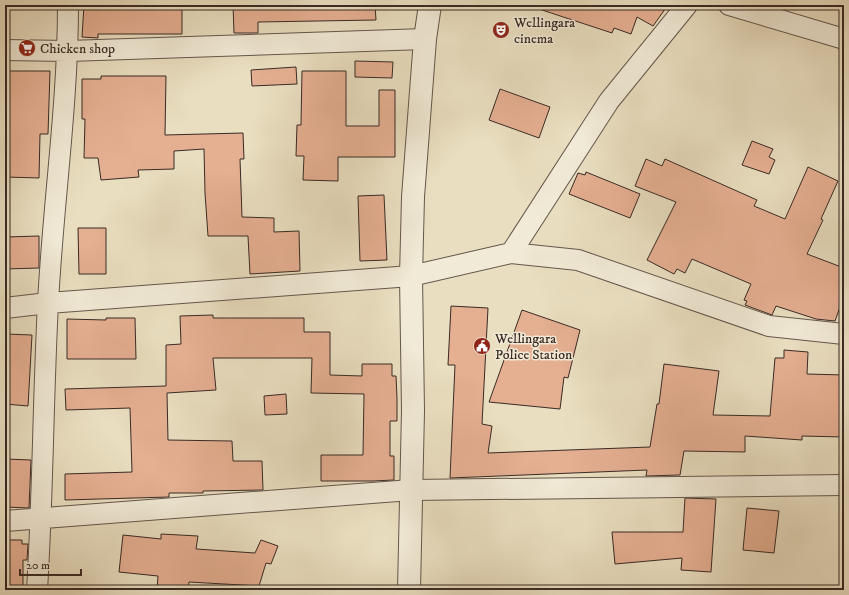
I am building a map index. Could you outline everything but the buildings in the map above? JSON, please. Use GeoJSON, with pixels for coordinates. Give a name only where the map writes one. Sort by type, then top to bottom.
{"type":"FeatureCollection","features":[{"type":"Feature","properties":{"kind":"street"},"geometry":{"type":"LineString","coordinates":[[37,590],[41,518],[48,303],[68,51],[68,5]]}},
{"type":"Feature","properties":{"kind":"street"},"geometry":{"type":"LineString","coordinates":[[410,590],[413,411],[411,276],[413,197],[425,39],[430,5]]}},
{"type":"Feature","properties":{"kind":"street"},"geometry":{"type":"LineString","coordinates":[[511,253],[610,101],[687,5]]}},
{"type":"Feature","properties":{"kind":"street"},"geometry":{"type":"LineString","coordinates":[[729,5],[844,39]]}},
{"type":"Feature","properties":{"kind":"street"},"geometry":{"type":"LineString","coordinates":[[5,50],[68,51],[425,39]]}},
{"type":"Feature","properties":{"kind":"street"},"geometry":{"type":"LineString","coordinates":[[5,308],[48,303],[411,276],[511,253],[578,260],[769,326],[844,334]]}},
{"type":"Feature","properties":{"kind":"street"},"geometry":{"type":"LineString","coordinates":[[5,521],[411,490],[844,485]]}},
{"type":"Feature","properties":{"kind":"place","name":"Wellingara cinema"},"geometry":{"type":"Point","coordinates":[501,30]}},
{"type":"Feature","properties":{"kind":"place","name":"Chicken shop"},"geometry":{"type":"Point","coordinates":[27,48]}},
{"type":"Feature","properties":{"kind":"place","name":"Wellingara Police Station"},"geometry":{"type":"Point","coordinates":[482,346]}}]}
